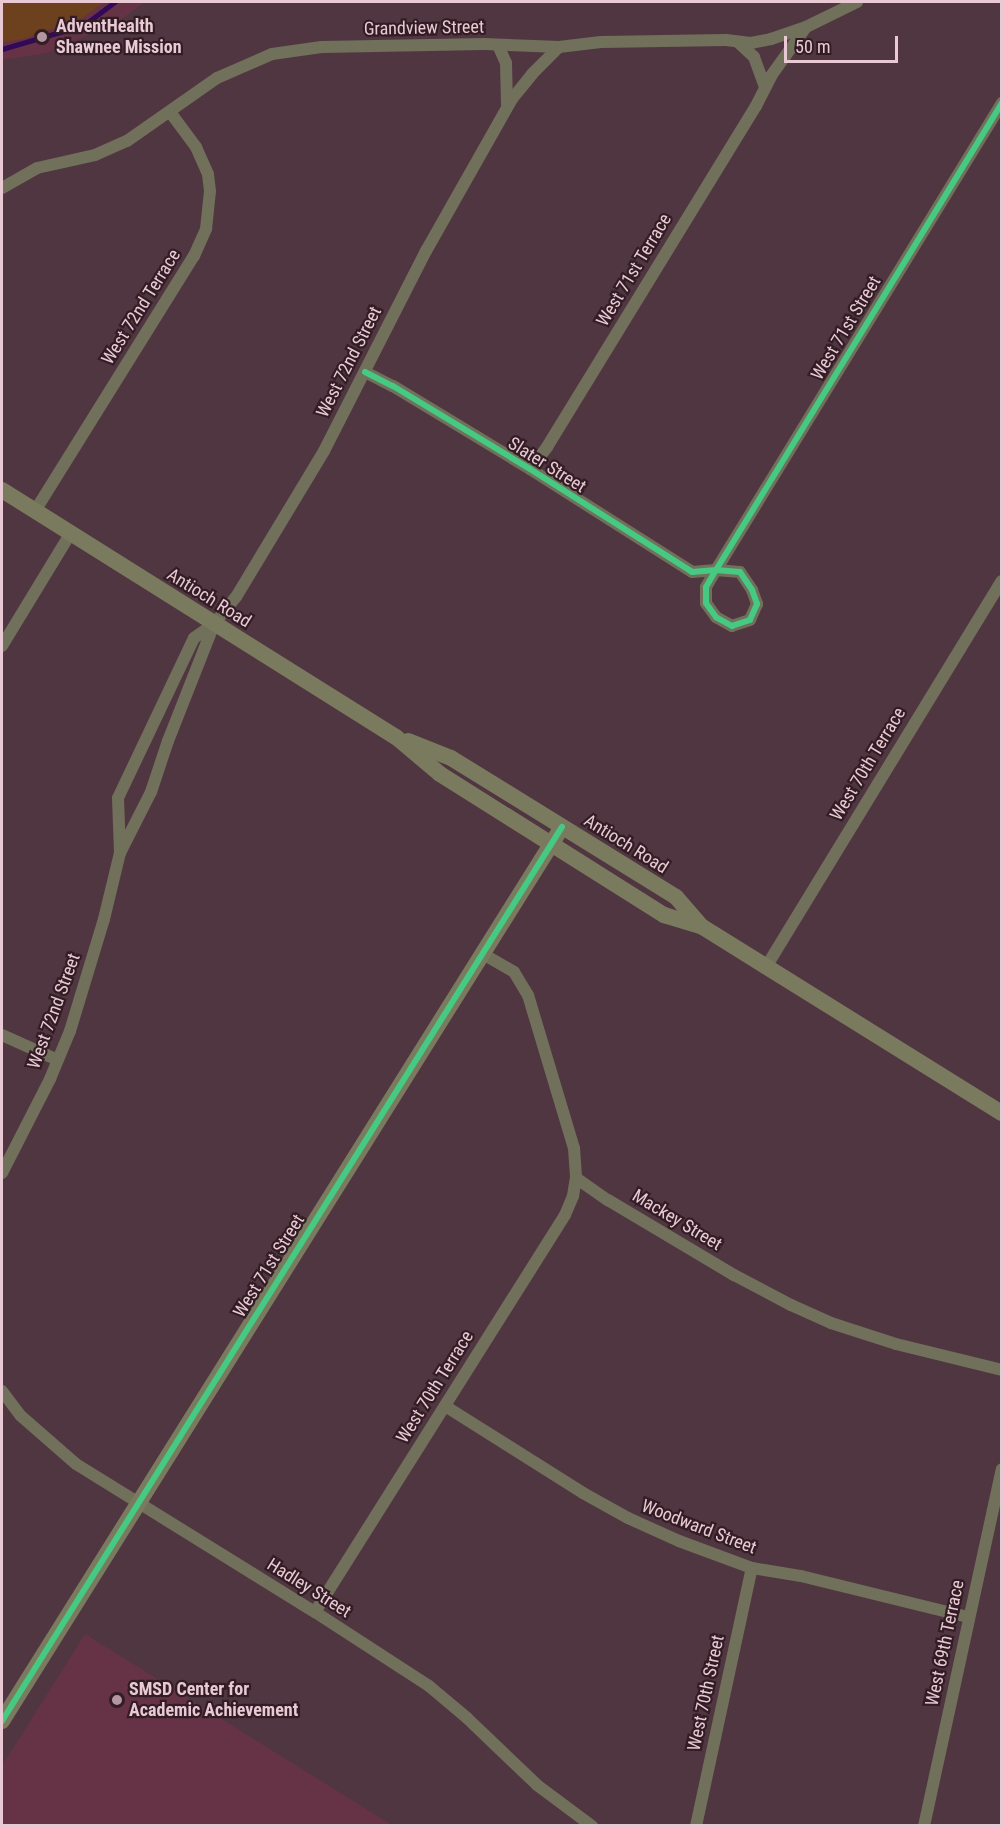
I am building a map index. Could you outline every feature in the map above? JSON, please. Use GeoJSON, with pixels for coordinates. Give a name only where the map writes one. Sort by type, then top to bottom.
{"type":"FeatureCollection","features":[{"type":"Feature","properties":{"kind":"main road","name":"Antioch Road"},"geometry":{"type":"LineString","coordinates":[[2,490],[396,737],[440,774],[664,915],[701,926],[1002,1113]]}},
{"type":"Feature","properties":{"kind":"main road","name":"Antioch Road"},"geometry":{"type":"LineString","coordinates":[[396,737],[451,758],[676,897],[701,926]]}},
{"type":"Feature","properties":{"kind":"main road","name":"West 71st Street"},"geometry":{"type":"LineString","coordinates":[[2,1721],[562,827]]}},
{"type":"Feature","properties":{"kind":"street","name":"Grandview Street"},"geometry":{"type":"LineString","coordinates":[[2,188],[36,168],[95,155],[127,141],[216,78],[272,54],[322,47],[498,45],[559,47],[601,42],[738,42],[771,39],[806,27],[857,2]]}},
{"type":"Feature","properties":{"kind":"street","name":"West 71st Terrace"},"geometry":{"type":"LineString","coordinates":[[530,470],[547,447],[756,106],[765,87],[806,27]]}},
{"type":"Feature","properties":{"kind":"street"},"geometry":{"type":"LineString","coordinates":[[738,42],[754,57],[765,87]]}},
{"type":"Feature","properties":{"kind":"street","name":"West 72nd Street"},"geometry":{"type":"LineString","coordinates":[[498,45],[506,63],[506,110]]}},
{"type":"Feature","properties":{"kind":"street","name":"West 72nd Street"},"geometry":{"type":"LineString","coordinates":[[120,853],[118,798],[194,638],[214,624],[236,597],[310,476],[426,251],[506,110],[519,89],[559,47]]}},
{"type":"Feature","properties":{"kind":"street","name":"West 71st Street"},"geometry":{"type":"LineString","coordinates":[[716,570],[740,572],[752,590],[757,604],[750,620],[732,626],[716,617],[706,603],[706,587],[716,570],[1002,102]]}},
{"type":"Feature","properties":{"kind":"street","name":"West 72nd Terrace"},"geometry":{"type":"LineString","coordinates":[[35,511],[194,256],[206,229],[210,202],[208,174],[196,147],[170,112]]}},
{"type":"Feature","properties":{"kind":"street","name":"Slater Street"},"geometry":{"type":"LineString","coordinates":[[365,372],[393,386],[692,572],[716,570]]}},
{"type":"Feature","properties":{"kind":"street"},"geometry":{"type":"LineString","coordinates":[[2,646],[70,534]]}},
{"type":"Feature","properties":{"kind":"street","name":"West 70th Terrace"},"geometry":{"type":"LineString","coordinates":[[766,967],[1002,581]]}},
{"type":"Feature","properties":{"kind":"street","name":"West 72nd Street"},"geometry":{"type":"LineString","coordinates":[[2,1173],[58,1059],[80,1003],[120,853],[151,792],[168,741],[214,624]]}},
{"type":"Feature","properties":{"kind":"street"},"geometry":{"type":"LineString","coordinates":[[483,954],[514,972],[528,995],[574,1148],[576,1178]]}},
{"type":"Feature","properties":{"kind":"street"},"geometry":{"type":"LineString","coordinates":[[2,1035],[58,1059]]}},
{"type":"Feature","properties":{"kind":"street","name":"West 70th Terrace"},"geometry":{"type":"LineString","coordinates":[[315,1612],[565,1215],[573,1196],[576,1178]]}},
{"type":"Feature","properties":{"kind":"street","name":"Mackey Street"},"geometry":{"type":"LineString","coordinates":[[576,1178],[734,1275],[791,1305],[831,1323],[896,1344],[1002,1370]]}},
{"type":"Feature","properties":{"kind":"street","name":"Hadley Street"},"geometry":{"type":"LineString","coordinates":[[2,1391],[21,1416],[76,1464],[315,1612],[429,1686],[467,1718],[537,1785],[592,1826]]}},
{"type":"Feature","properties":{"kind":"street","name":"Woodward Street"},"geometry":{"type":"LineString","coordinates":[[445,1406],[628,1518],[679,1541],[752,1568],[801,1576],[968,1617]]}},
{"type":"Feature","properties":{"kind":"street","name":"West 69th Terrace"},"geometry":{"type":"LineString","coordinates":[[924,1826],[1002,1469]]}},
{"type":"Feature","properties":{"kind":"street","name":"West 70th Street"},"geometry":{"type":"LineString","coordinates":[[696,1826],[752,1568]]}},
{"type":"Feature","properties":{"kind":"shaded area","name":"AdventHealth Shawnee Mission"},"geometry":{"type":"Polygon","coordinates":[[[2,2],[145,2],[119,21],[47,53],[2,60],[2,2]]]}},
{"type":"Feature","properties":{"kind":"shaded area"},"geometry":{"type":"Polygon","coordinates":[[[2,2],[104,2],[81,19],[23,39],[2,42],[2,2]]]}},
{"type":"Feature","properties":{"kind":"shaded area","name":"SMSD Center for Academic Achievement"},"geometry":{"type":"Polygon","coordinates":[[[85,1634],[392,1825],[2,1825],[2,1766],[85,1634]]]}},
{"type":"Feature","properties":{"kind":"waterway"},"geometry":{"type":"LineString","coordinates":[[2,49],[84,25],[115,2]]}},
{"type":"Feature","properties":{"kind":"cycle path"},"geometry":{"type":"LineString","coordinates":[[365,372],[393,386],[530,469],[692,572],[716,570],[740,572],[752,590],[757,604],[750,620],[732,626],[716,617],[706,603],[706,587],[716,570],[1002,103]]}},
{"type":"Feature","properties":{"kind":"cycle path"},"geometry":{"type":"LineString","coordinates":[[2,1721],[562,827]]}},
{"type":"Feature","properties":{"kind":"place","name":"AdventHealth Shawnee Mission"},"geometry":{"type":"Point","coordinates":[42,37]}},
{"type":"Feature","properties":{"kind":"place","name":"SMSD Center for Academic Achievement"},"geometry":{"type":"Point","coordinates":[117,1700]}}]}
